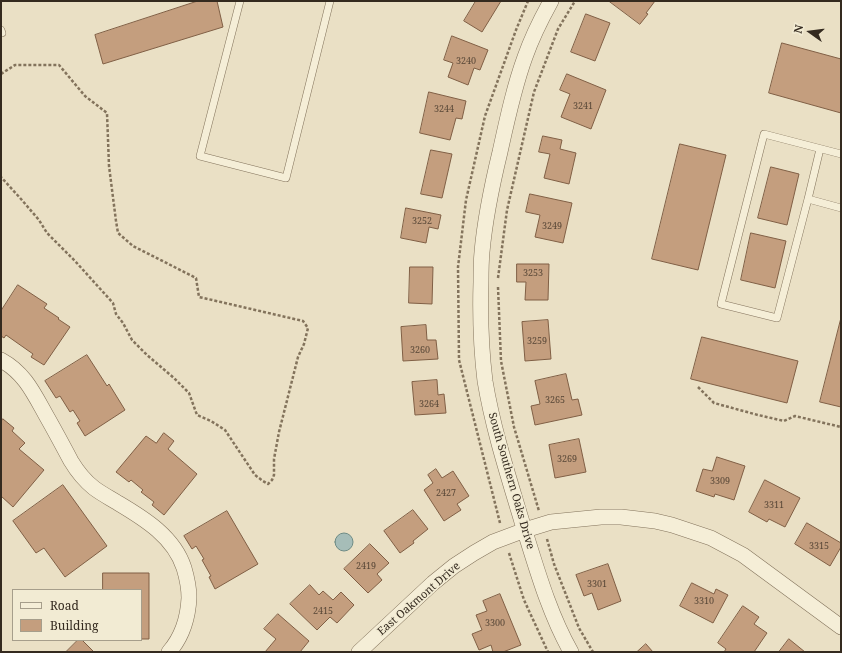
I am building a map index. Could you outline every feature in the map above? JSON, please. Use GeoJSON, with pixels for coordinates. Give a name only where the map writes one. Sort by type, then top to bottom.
{"type":"FeatureCollection","features":[{"type":"Feature","properties":{"kind":"street","name":"South Southern Oaks Drive"},"geometry":{"type":"LineString","coordinates":[[551,1],[526,55],[504,130],[488,211],[482,253],[480,311],[485,381],[499,445],[538,574],[553,614],[571,652]]}},
{"type":"Feature","properties":{"kind":"street"},"geometry":{"type":"LineString","coordinates":[[1,360],[17,371],[26,380],[71,461],[86,480],[95,489],[155,528],[177,551],[186,574],[189,595],[187,617],[179,638],[169,652]]}},
{"type":"Feature","properties":{"kind":"street","name":"East Oakmont Drive"},"geometry":{"type":"LineString","coordinates":[[359,652],[433,583],[454,566],[493,542],[552,522],[600,517],[621,517],[661,522],[711,538],[743,555],[841,627]]}},
{"type":"Feature","properties":{"kind":"lane"},"geometry":{"type":"LineString","coordinates":[[240,1],[200,156],[286,178],[330,1]]}},
{"type":"Feature","properties":{"kind":"lane"},"geometry":{"type":"LineString","coordinates":[[820,149],[777,318],[721,304],[764,134],[841,154]]}},
{"type":"Feature","properties":{"kind":"lane"},"geometry":{"type":"LineString","coordinates":[[808,199],[841,208]]}},
{"type":"Feature","properties":{"kind":"path"},"geometry":{"type":"LineString","coordinates":[[498,279],[507,210],[534,92],[558,29],[575,1]]}},
{"type":"Feature","properties":{"kind":"path"},"geometry":{"type":"LineString","coordinates":[[1,74],[15,65],[59,65],[85,96],[107,113],[109,166],[118,232],[134,246],[196,278],[199,296],[303,321],[308,328],[304,344],[298,357],[280,432],[274,459],[274,475],[268,484],[255,475],[225,430],[212,421],[197,415],[189,393],[132,340],[123,323],[116,314],[113,303],[47,233],[39,220],[1,177]]}},
{"type":"Feature","properties":{"kind":"path"},"geometry":{"type":"LineString","coordinates":[[498,286],[501,361],[514,427],[554,564],[579,628],[593,652]]}},
{"type":"Feature","properties":{"kind":"path"},"geometry":{"type":"LineString","coordinates":[[698,387],[714,402],[758,415],[784,421],[795,416],[841,427]]}},
{"type":"Feature","properties":{"kind":"water"},"geometry":{"type":"Polygon","coordinates":[[[344,533],[350,536],[353,542],[350,548],[344,551],[338,548],[335,542],[338,536],[344,533]]]}},
{"type":"Feature","properties":{"kind":"building"},"geometry":{"type":"Polygon","coordinates":[[[198,1],[217,1],[223,27],[103,64],[95,35],[198,1]]]}},
{"type":"Feature","properties":{"kind":"building"},"geometry":{"type":"Polygon","coordinates":[[[476,1],[501,1],[482,32],[464,21],[476,1]]]}},
{"type":"Feature","properties":{"kind":"building"},"geometry":{"type":"Polygon","coordinates":[[[609,1],[655,1],[646,13],[648,14],[640,24],[609,1]]]}},
{"type":"Feature","properties":{"kind":"building"},"geometry":{"type":"Polygon","coordinates":[[[586,14],[610,23],[595,61],[571,52],[586,14]]]}},
{"type":"Feature","properties":{"kind":"building"},"geometry":{"type":"Polygon","coordinates":[[[452,36],[488,50],[480,70],[474,68],[468,85],[448,77],[453,63],[444,60],[452,36]]]}},
{"type":"Feature","properties":{"kind":"building"},"geometry":{"type":"Polygon","coordinates":[[[782,43],[841,59],[841,113],[769,93],[782,43]]]}},
{"type":"Feature","properties":{"kind":"building"},"geometry":{"type":"Polygon","coordinates":[[[567,74],[606,90],[591,129],[561,117],[570,94],[560,90],[567,74]]]}},
{"type":"Feature","properties":{"kind":"building"},"geometry":{"type":"Polygon","coordinates":[[[429,92],[466,101],[462,119],[456,118],[450,140],[420,133],[429,92]]]}},
{"type":"Feature","properties":{"kind":"building"},"geometry":{"type":"Polygon","coordinates":[[[543,136],[562,140],[560,149],[576,153],[569,184],[544,178],[550,154],[539,152],[543,136]]]}},
{"type":"Feature","properties":{"kind":"building"},"geometry":{"type":"Polygon","coordinates":[[[680,144],[726,155],[698,270],[652,259],[680,144]]]}},
{"type":"Feature","properties":{"kind":"building"},"geometry":{"type":"Polygon","coordinates":[[[431,150],[452,154],[442,198],[421,194],[431,150]]]}},
{"type":"Feature","properties":{"kind":"building"},"geometry":{"type":"Polygon","coordinates":[[[771,167],[799,174],[787,225],[758,218],[771,167]]]}},
{"type":"Feature","properties":{"kind":"building"},"geometry":{"type":"Polygon","coordinates":[[[530,194],[572,203],[563,243],[535,237],[540,215],[526,212],[530,194]]]}},
{"type":"Feature","properties":{"kind":"building"},"geometry":{"type":"Polygon","coordinates":[[[406,208],[441,215],[438,229],[429,227],[426,243],[401,238],[406,208]]]}},
{"type":"Feature","properties":{"kind":"building"},"geometry":{"type":"Polygon","coordinates":[[[751,233],[786,241],[775,288],[741,280],[751,233]]]}},
{"type":"Feature","properties":{"kind":"building"},"geometry":{"type":"Polygon","coordinates":[[[517,264],[549,264],[548,300],[525,300],[526,282],[517,282],[517,264]]]}},
{"type":"Feature","properties":{"kind":"building"},"geometry":{"type":"Polygon","coordinates":[[[410,267],[433,267],[432,304],[409,303],[410,267]]]}},
{"type":"Feature","properties":{"kind":"building"},"geometry":{"type":"Polygon","coordinates":[[[18,285],[47,304],[44,308],[70,327],[44,365],[31,357],[33,354],[6,335],[4,338],[1,336],[1,311],[18,285]]]}},
{"type":"Feature","properties":{"kind":"building"},"geometry":{"type":"Polygon","coordinates":[[[841,318],[841,407],[820,402],[841,318]]]}},
{"type":"Feature","properties":{"kind":"building"},"geometry":{"type":"Polygon","coordinates":[[[548,320],[551,359],[525,361],[522,322],[548,320]]]}},
{"type":"Feature","properties":{"kind":"building"},"geometry":{"type":"Polygon","coordinates":[[[426,325],[427,340],[436,340],[438,359],[403,361],[401,327],[426,325]]]}},
{"type":"Feature","properties":{"kind":"building"},"geometry":{"type":"Polygon","coordinates":[[[702,337],[798,361],[787,403],[691,379],[702,337]]]}},
{"type":"Feature","properties":{"kind":"building"},"geometry":{"type":"Polygon","coordinates":[[[87,355],[107,386],[109,384],[125,410],[85,436],[77,423],[80,421],[73,410],[70,412],[60,396],[56,398],[45,381],[87,355]]]}},
{"type":"Feature","properties":{"kind":"building"},"geometry":{"type":"Polygon","coordinates":[[[566,374],[572,400],[578,399],[582,415],[535,425],[531,406],[540,404],[535,381],[566,374]]]}},
{"type":"Feature","properties":{"kind":"building"},"geometry":{"type":"Polygon","coordinates":[[[437,380],[438,395],[444,394],[446,413],[415,415],[412,382],[437,380]]]}},
{"type":"Feature","properties":{"kind":"building"},"geometry":{"type":"Polygon","coordinates":[[[3,419],[14,428],[12,431],[25,443],[19,449],[44,470],[13,507],[1,496],[1,422],[3,419]]]}},
{"type":"Feature","properties":{"kind":"building"},"geometry":{"type":"Polygon","coordinates":[[[164,433],[174,441],[168,449],[197,474],[164,515],[152,505],[154,502],[141,492],[143,490],[131,480],[129,482],[116,472],[146,436],[156,443],[164,433]]]}},
{"type":"Feature","properties":{"kind":"building"},"geometry":{"type":"Polygon","coordinates":[[[579,439],[586,472],[555,478],[549,445],[579,439]]]}},
{"type":"Feature","properties":{"kind":"building"},"geometry":{"type":"Polygon","coordinates":[[[717,457],[745,466],[734,500],[715,494],[714,497],[696,491],[703,469],[712,471],[717,457]]]}},
{"type":"Feature","properties":{"kind":"building"},"geometry":{"type":"Polygon","coordinates":[[[436,469],[442,478],[453,471],[469,496],[457,504],[461,510],[444,521],[424,490],[433,483],[428,475],[436,469]]]}},
{"type":"Feature","properties":{"kind":"building"},"geometry":{"type":"Polygon","coordinates":[[[765,480],[800,498],[785,527],[769,519],[767,522],[749,512],[765,480]]]}},
{"type":"Feature","properties":{"kind":"building"},"geometry":{"type":"Polygon","coordinates":[[[63,485],[107,546],[65,577],[44,548],[36,553],[13,521],[63,485]]]}},
{"type":"Feature","properties":{"kind":"building"},"geometry":{"type":"Polygon","coordinates":[[[413,510],[428,529],[413,541],[414,543],[400,553],[384,531],[413,510]]]}},
{"type":"Feature","properties":{"kind":"building"},"geometry":{"type":"Polygon","coordinates":[[[227,511],[258,564],[215,589],[209,577],[211,576],[202,560],[204,559],[196,546],[192,549],[184,536],[227,511]]]}},
{"type":"Feature","properties":{"kind":"building"},"geometry":{"type":"Polygon","coordinates":[[[807,523],[841,543],[841,547],[830,566],[795,544],[807,523]]]}},
{"type":"Feature","properties":{"kind":"building"},"geometry":{"type":"Polygon","coordinates":[[[370,544],[389,563],[377,574],[382,580],[368,593],[344,569],[370,544]]]}},
{"type":"Feature","properties":{"kind":"building"},"geometry":{"type":"Polygon","coordinates":[[[608,564],[621,601],[598,610],[592,593],[584,596],[576,575],[608,564]]]}},
{"type":"Feature","properties":{"kind":"building"},"geometry":{"type":"Polygon","coordinates":[[[103,573],[149,573],[149,639],[142,639],[142,589],[103,589],[103,573]]]}},
{"type":"Feature","properties":{"kind":"building"},"geometry":{"type":"Polygon","coordinates":[[[692,583],[714,594],[716,589],[728,595],[713,623],[680,606],[692,583]]]}},
{"type":"Feature","properties":{"kind":"building"},"geometry":{"type":"Polygon","coordinates":[[[310,585],[319,595],[323,591],[333,600],[341,592],[354,605],[337,623],[330,617],[317,630],[290,604],[310,585]]]}},
{"type":"Feature","properties":{"kind":"building"},"geometry":{"type":"Polygon","coordinates":[[[500,594],[521,645],[503,652],[493,652],[491,645],[479,650],[472,634],[482,630],[476,615],[487,611],[483,601],[500,594]]]}},
{"type":"Feature","properties":{"kind":"building"},"geometry":{"type":"Polygon","coordinates":[[[743,606],[759,617],[754,624],[767,633],[754,652],[724,652],[726,649],[718,643],[743,606]]]}},
{"type":"Feature","properties":{"kind":"building"},"geometry":{"type":"Polygon","coordinates":[[[278,614],[309,641],[300,652],[265,652],[276,639],[264,629],[278,614]]]}},
{"type":"Feature","properties":{"kind":"building"},"geometry":{"type":"Polygon","coordinates":[[[789,639],[805,652],[779,652],[789,639]]]}},
{"type":"Feature","properties":{"kind":"building"},"geometry":{"type":"Polygon","coordinates":[[[77,641],[83,641],[94,652],[66,652],[77,641]]]}},
{"type":"Feature","properties":{"kind":"building"},"geometry":{"type":"Polygon","coordinates":[[[646,644],[653,652],[637,652],[646,644]]]}}]}
